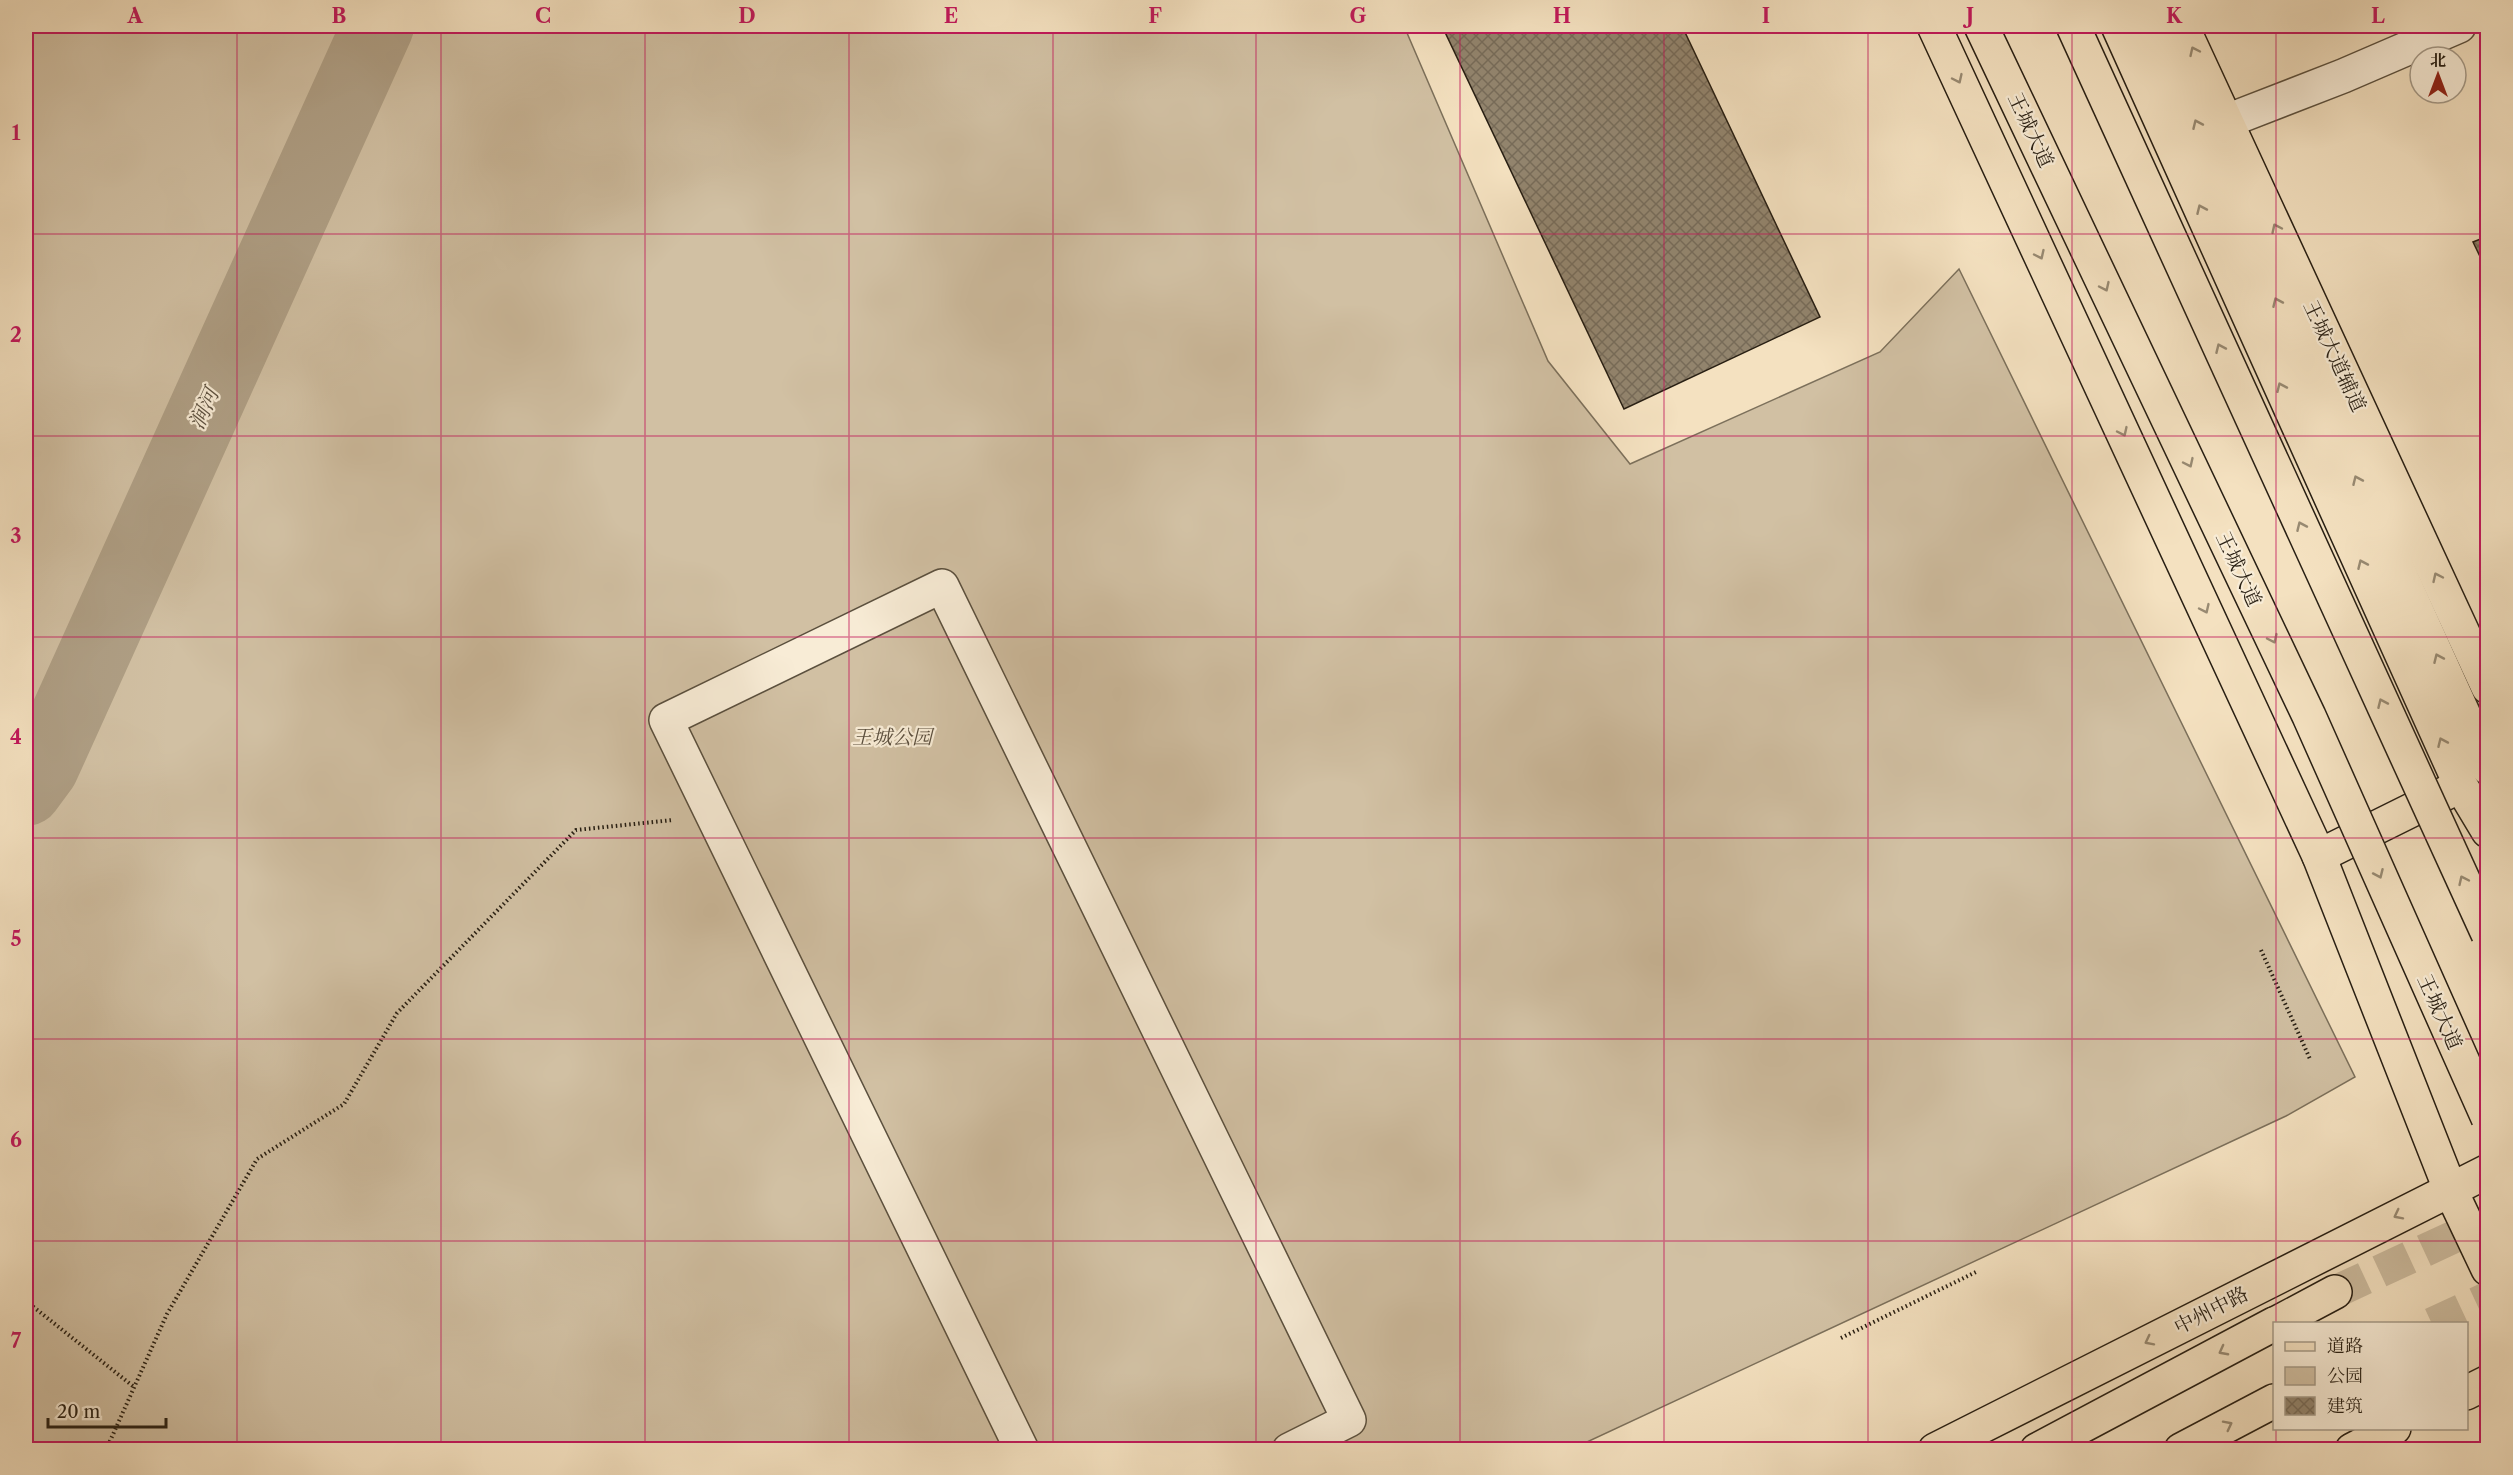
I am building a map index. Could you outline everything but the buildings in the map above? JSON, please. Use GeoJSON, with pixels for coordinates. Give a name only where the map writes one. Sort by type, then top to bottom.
{"type":"FeatureCollection","features":[{"type":"Feature","properties":{"kind":"main road"},"geometry":{"type":"LineString","coordinates":[[1934,26],[2319,856],[2450,1189],[2487,1269]]}},
{"type":"Feature","properties":{"kind":"main road","name":"王城大道"},"geometry":{"type":"LineString","coordinates":[[1981,26],[2309,716],[2487,1118]]}},
{"type":"Feature","properties":{"kind":"main road"},"geometry":{"type":"LineString","coordinates":[[2073,26],[2487,934]]}},
{"type":"Feature","properties":{"kind":"main road"},"geometry":{"type":"LineString","coordinates":[[2118,26],[2474,777]]}},
{"type":"Feature","properties":{"kind":"main road"},"geometry":{"type":"LineString","coordinates":[[2152,26],[2474,777],[2487,831]]}},
{"type":"Feature","properties":{"kind":"main road","name":"王城大道辅道"},"geometry":{"type":"LineString","coordinates":[[2182,26],[2487,687]]}},
{"type":"Feature","properties":{"kind":"main road"},"geometry":{"type":"LineString","coordinates":[[2319,856],[2474,777]]}},
{"type":"Feature","properties":{"kind":"main road","name":"中州中路"},"geometry":{"type":"LineString","coordinates":[[1935,1449],[2487,1170]]}},
{"type":"Feature","properties":{"kind":"main road","name":"中州中路"},"geometry":{"type":"LineString","coordinates":[[2279,1322],[2335,1292]]}},
{"type":"Feature","properties":{"kind":"main road","name":"中州中路"},"geometry":{"type":"LineString","coordinates":[[2037,1449],[2273,1325]]}},
{"type":"Feature","properties":{"kind":"main road"},"geometry":{"type":"LineString","coordinates":[[2468,1392],[2487,1382]]}},
{"type":"Feature","properties":{"kind":"main road"},"geometry":{"type":"LineString","coordinates":[[2181,1449],[2273,1402]]}},
{"type":"Feature","properties":{"kind":"main road"},"geometry":{"type":"LineString","coordinates":[[2352,1449],[2390,1430]]}},
{"type":"Feature","properties":{"kind":"street"},"geometry":{"type":"LineString","coordinates":[[2227,121],[2343,76],[2459,26]]}},
{"type":"Feature","properties":{"kind":"street"},"geometry":{"type":"LineString","coordinates":[[1022,1449],[666,720],[942,586],[1349,1420],[1289,1449]]}},
{"type":"Feature","properties":{"kind":"path"},"geometry":{"type":"LineString","coordinates":[[106,1449],[167,1314],[257,1159],[345,1104],[397,1013],[576,830],[713,817]]}},
{"type":"Feature","properties":{"kind":"path"},"geometry":{"type":"LineString","coordinates":[[2261,950],[2310,1059]]}},
{"type":"Feature","properties":{"kind":"path"},"geometry":{"type":"LineString","coordinates":[[1841,1338],[1978,1270]]}},
{"type":"Feature","properties":{"kind":"path"},"geometry":{"type":"LineString","coordinates":[[26,1301],[134,1387]]}},
{"type":"Feature","properties":{"kind":"green space","name":"王城公园"},"geometry":{"type":"Polygon","coordinates":[[[26,26],[1404,26],[1548,361],[1630,464],[1880,352],[1959,269],[2355,1077],[2286,1116],[1572,1449],[26,1449],[26,26]]]}},
{"type":"Feature","properties":{"kind":"waterway","name":"涧河"},"geometry":{"type":"LineString","coordinates":[[26,790],[43,767],[378,26]]}},
{"type":"Feature","properties":{"kind":"tunnel"},"geometry":{"type":"LineString","coordinates":[[2335,1292],[2488,1221]]}},
{"type":"Feature","properties":{"kind":"tunnel"},"geometry":{"type":"LineString","coordinates":[[2436,1322],[2488,1298]]}}]}
